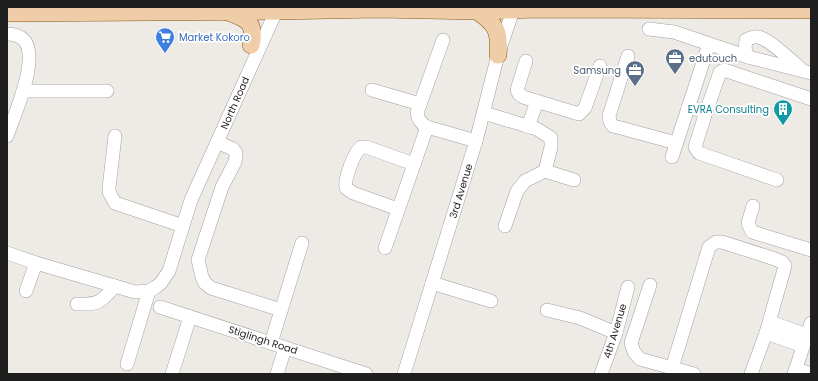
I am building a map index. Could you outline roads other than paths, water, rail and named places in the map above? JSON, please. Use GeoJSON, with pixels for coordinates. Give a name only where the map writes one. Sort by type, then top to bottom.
{"type":"FeatureCollection","features":[{"type":"Feature","properties":{"kind":"main road"},"geometry":{"type":"LineString","coordinates":[[7,13],[224,11],[273,9],[477,11],[514,8],[811,10]]}},
{"type":"Feature","properties":{"kind":"main road"},"geometry":{"type":"LineString","coordinates":[[224,11],[246,20],[250,24],[254,34],[251,45]]}},
{"type":"Feature","properties":{"kind":"main road"},"geometry":{"type":"LineString","coordinates":[[477,11],[490,20],[497,30],[500,40],[498,55]]}},
{"type":"Feature","properties":{"kind":"street","name":"3rd Avenue"},"geometry":{"type":"LineString","coordinates":[[404,374],[476,141],[498,55],[514,8]]}},
{"type":"Feature","properties":{"kind":"street","name":"North Road"},"geometry":{"type":"LineString","coordinates":[[191,200],[194,182],[251,45],[273,9]]}},
{"type":"Feature","properties":{"kind":"street","name":"North Road"},"geometry":{"type":"LineString","coordinates":[[149,290],[161,283],[169,271],[191,200],[273,9]]}},
{"type":"Feature","properties":{"kind":"street"},"geometry":{"type":"LineString","coordinates":[[649,29],[674,32],[748,57],[808,72]]}},
{"type":"Feature","properties":{"kind":"street"},"geometry":{"type":"LineString","coordinates":[[7,34],[21,37],[27,45],[29,51],[29,64],[23,92],[7,136]]}},
{"type":"Feature","properties":{"kind":"street"},"geometry":{"type":"LineString","coordinates":[[748,57],[745,49],[746,40],[754,36],[758,36],[774,46],[808,72]]}},
{"type":"Feature","properties":{"kind":"street"},"geometry":{"type":"LineString","coordinates":[[443,40],[417,113],[418,117],[427,127],[476,141]]}},
{"type":"Feature","properties":{"kind":"street"},"geometry":{"type":"LineString","coordinates":[[672,157],[709,44]]}},
{"type":"Feature","properties":{"kind":"street"},"geometry":{"type":"LineString","coordinates":[[628,56],[609,116],[610,122],[614,126],[676,143]]}},
{"type":"Feature","properties":{"kind":"street"},"geometry":{"type":"LineString","coordinates":[[526,61],[517,90],[519,94],[580,114],[585,108],[600,66]]}},
{"type":"Feature","properties":{"kind":"street"},"geometry":{"type":"LineString","coordinates":[[777,180],[699,153],[696,150],[695,147],[720,72],[724,70],[811,99]]}},
{"type":"Feature","properties":{"kind":"street"},"geometry":{"type":"LineString","coordinates":[[372,90],[420,104]]}},
{"type":"Feature","properties":{"kind":"street"},"geometry":{"type":"LineString","coordinates":[[23,92],[107,91]]}},
{"type":"Feature","properties":{"kind":"street"},"geometry":{"type":"LineString","coordinates":[[528,127],[537,101]]}},
{"type":"Feature","properties":{"kind":"street"},"geometry":{"type":"LineString","coordinates":[[688,106],[706,112]]}},
{"type":"Feature","properties":{"kind":"street"},"geometry":{"type":"LineString","coordinates":[[484,113],[542,132],[551,138],[550,151],[545,171]]}},
{"type":"Feature","properties":{"kind":"street"},"geometry":{"type":"LineString","coordinates":[[385,248],[427,127]]}},
{"type":"Feature","properties":{"kind":"street"},"geometry":{"type":"LineString","coordinates":[[115,136],[109,192],[115,203],[183,226]]}},
{"type":"Feature","properties":{"kind":"street"},"geometry":{"type":"LineString","coordinates":[[217,142],[233,149],[236,153],[236,159],[222,187],[198,260],[202,277],[211,288],[281,310]]}},
{"type":"Feature","properties":{"kind":"street"},"geometry":{"type":"LineString","coordinates":[[398,210],[353,193],[346,188],[346,179],[357,152],[361,147],[366,147],[414,164]]}},
{"type":"Feature","properties":{"kind":"street"},"geometry":{"type":"LineString","coordinates":[[505,226],[517,191],[525,181],[545,171],[574,180]]}},
{"type":"Feature","properties":{"kind":"street"},"geometry":{"type":"LineString","coordinates":[[753,206],[748,224],[752,232],[811,250]]}},
{"type":"Feature","properties":{"kind":"street"},"geometry":{"type":"LineString","coordinates":[[672,368],[709,247],[712,243],[722,242],[775,259],[782,262],[785,266],[768,327],[751,374]]}},
{"type":"Feature","properties":{"kind":"street"},"geometry":{"type":"LineString","coordinates":[[270,343],[302,243]]}},
{"type":"Feature","properties":{"kind":"street"},"geometry":{"type":"LineString","coordinates":[[7,253],[135,292],[149,290],[127,364]]}},
{"type":"Feature","properties":{"kind":"street"},"geometry":{"type":"LineString","coordinates":[[26,291],[36,263]]}},
{"type":"Feature","properties":{"kind":"street"},"geometry":{"type":"LineString","coordinates":[[432,283],[490,301]]}},
{"type":"Feature","properties":{"kind":"street"},"geometry":{"type":"LineString","coordinates":[[650,285],[631,343],[634,352],[640,359],[694,374]]}},
{"type":"Feature","properties":{"kind":"street"},"geometry":{"type":"LineString","coordinates":[[77,304],[95,304],[104,299],[115,286]]}},
{"type":"Feature","properties":{"kind":"street","name":"4th Avenue"},"geometry":{"type":"LineString","coordinates":[[601,374],[616,333],[628,287]]}},
{"type":"Feature","properties":{"kind":"street","name":"Stiglingh Road"},"geometry":{"type":"LineString","coordinates":[[160,307],[366,374]]}},
{"type":"Feature","properties":{"kind":"street"},"geometry":{"type":"LineString","coordinates":[[547,310],[580,318],[616,333]]}},
{"type":"Feature","properties":{"kind":"street"},"geometry":{"type":"LineString","coordinates":[[172,374],[190,317]]}},
{"type":"Feature","properties":{"kind":"street"},"geometry":{"type":"LineString","coordinates":[[768,327],[807,334],[795,371],[811,374]]}},
{"type":"Feature","properties":{"kind":"street"},"geometry":{"type":"LineString","coordinates":[[277,374],[285,348]]}},
{"type":"Feature","properties":{"kind":"place","name":"Market Kokoro"},"geometry":{"type":"Point","coordinates":[165,54]}},
{"type":"Feature","properties":{"kind":"place","name":"edutouch"},"geometry":{"type":"Point","coordinates":[675,75]}},
{"type":"Feature","properties":{"kind":"place","name":"Samsung"},"geometry":{"type":"Point","coordinates":[635,87]}},
{"type":"Feature","properties":{"kind":"place","name":"EVRA Consulting"},"geometry":{"type":"Point","coordinates":[783,126]}}]}
